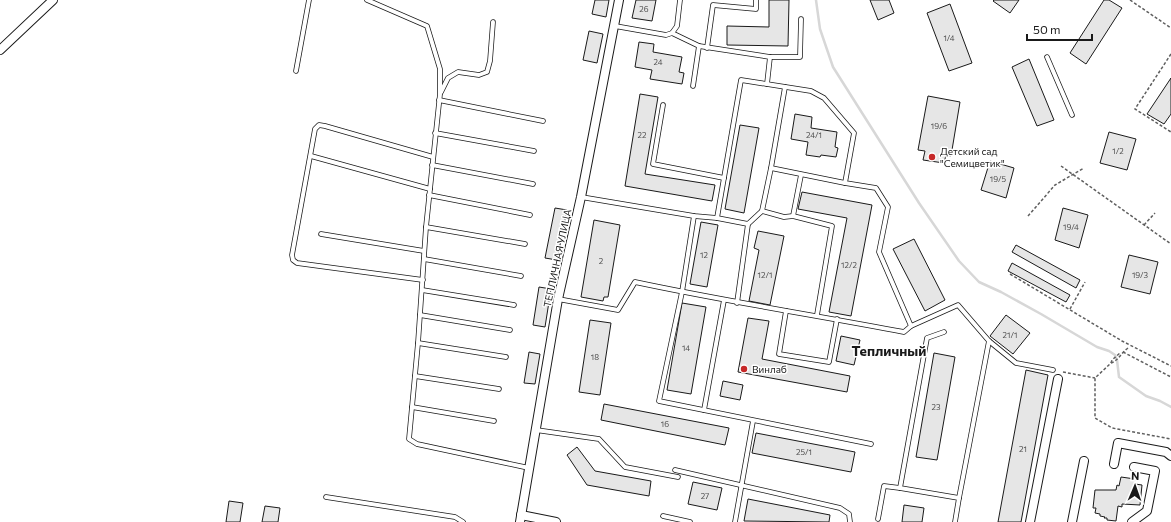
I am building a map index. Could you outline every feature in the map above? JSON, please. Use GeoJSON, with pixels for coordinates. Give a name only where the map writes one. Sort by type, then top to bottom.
{"type":"FeatureCollection","features":[{"type":"Feature","properties":{"kind":"street"},"geometry":{"type":"LineString","coordinates":[[0,50],[53,0]]}},
{"type":"Feature","properties":{"kind":"street","name":"ТЕПЛИЧНАЯ УЛИЦА"},"geometry":{"type":"LineString","coordinates":[[521,519],[558,299],[581,197],[619,0]]}},
{"type":"Feature","properties":{"kind":"street"},"geometry":{"type":"LineString","coordinates":[[1030,522],[1058,380]]}},
{"type":"Feature","properties":{"kind":"street"},"geometry":{"type":"LineString","coordinates":[[1114,464],[1118,444],[1166,452],[1171,456]]}},
{"type":"Feature","properties":{"kind":"street"},"geometry":{"type":"LineString","coordinates":[[1072,522],[1084,461]]}},
{"type":"Feature","properties":{"kind":"street"},"geometry":{"type":"LineString","coordinates":[[1132,522],[1147,511],[1155,471],[1134,467]]}},
{"type":"Feature","properties":{"kind":"street"},"geometry":{"type":"LineString","coordinates":[[521,519],[556,522]]}},
{"type":"Feature","properties":{"kind":"lane"},"geometry":{"type":"LineString","coordinates":[[296,71],[309,0]]}},
{"type":"Feature","properties":{"kind":"lane"},"geometry":{"type":"LineString","coordinates":[[367,0],[427,26],[440,69],[440,94],[426,227],[418,343],[409,439],[417,444],[530,468]]}},
{"type":"Feature","properties":{"kind":"lane"},"geometry":{"type":"LineString","coordinates":[[615,26],[666,35],[672,33],[677,26],[680,0]]}},
{"type":"Feature","properties":{"kind":"lane"},"geometry":{"type":"LineString","coordinates":[[707,48],[713,5],[756,9],[756,0]]}},
{"type":"Feature","properties":{"kind":"lane"},"geometry":{"type":"LineString","coordinates":[[672,33],[699,46],[707,48],[770,57],[800,57],[801,19]]}},
{"type":"Feature","properties":{"kind":"lane"},"geometry":{"type":"LineString","coordinates":[[440,94],[448,78],[458,72],[479,75],[487,72],[490,61],[493,22]]}},
{"type":"Feature","properties":{"kind":"lane"},"geometry":{"type":"LineString","coordinates":[[693,86],[699,46]]}},
{"type":"Feature","properties":{"kind":"lane"},"geometry":{"type":"LineString","coordinates":[[767,84],[770,57]]}},
{"type":"Feature","properties":{"kind":"lane"},"geometry":{"type":"LineString","coordinates":[[1046,57],[1072,115]]}},
{"type":"Feature","properties":{"kind":"lane"},"geometry":{"type":"LineString","coordinates":[[717,218],[741,80],[811,91],[824,98],[854,133],[845,183]]}},
{"type":"Feature","properties":{"kind":"lane"},"geometry":{"type":"LineString","coordinates":[[737,303],[748,224],[762,211],[785,87]]}},
{"type":"Feature","properties":{"kind":"lane"},"geometry":{"type":"LineString","coordinates":[[439,100],[543,120]]}},
{"type":"Feature","properties":{"kind":"lane"},"geometry":{"type":"LineString","coordinates":[[663,105],[653,164],[724,178]]}},
{"type":"Feature","properties":{"kind":"lane"},"geometry":{"type":"LineString","coordinates":[[423,280],[297,263],[293,260],[292,255],[315,129],[319,125],[433,157]]}},
{"type":"Feature","properties":{"kind":"lane"},"geometry":{"type":"LineString","coordinates":[[435,133],[534,151]]}},
{"type":"Feature","properties":{"kind":"lane"},"geometry":{"type":"LineString","coordinates":[[311,156],[430,189]]}},
{"type":"Feature","properties":{"kind":"lane"},"geometry":{"type":"LineString","coordinates":[[432,165],[532,184]]}},
{"type":"Feature","properties":{"kind":"lane"},"geometry":{"type":"LineString","coordinates":[[771,168],[801,175],[876,188],[888,206],[879,252],[911,326]]}},
{"type":"Feature","properties":{"kind":"lane"},"geometry":{"type":"LineString","coordinates":[[793,216],[801,175]]}},
{"type":"Feature","properties":{"kind":"lane"},"geometry":{"type":"LineString","coordinates":[[429,196],[530,215]]}},
{"type":"Feature","properties":{"kind":"lane"},"geometry":{"type":"LineString","coordinates":[[581,197],[748,224]]}},
{"type":"Feature","properties":{"kind":"lane"},"geometry":{"type":"LineString","coordinates":[[762,211],[784,217],[793,216],[832,226],[817,315]]}},
{"type":"Feature","properties":{"kind":"lane"},"geometry":{"type":"LineString","coordinates":[[694,216],[682,292],[659,401],[871,444]]}},
{"type":"Feature","properties":{"kind":"lane"},"geometry":{"type":"LineString","coordinates":[[426,227],[525,244]]}},
{"type":"Feature","properties":{"kind":"lane"},"geometry":{"type":"LineString","coordinates":[[321,234],[424,251]]}},
{"type":"Feature","properties":{"kind":"lane"},"geometry":{"type":"LineString","coordinates":[[424,260],[520,276]]}},
{"type":"Feature","properties":{"kind":"lane"},"geometry":{"type":"LineString","coordinates":[[558,299],[618,310],[635,282],[737,303],[817,315],[904,332],[911,326],[958,305],[989,341],[1016,363],[1053,370]]}},
{"type":"Feature","properties":{"kind":"lane"},"geometry":{"type":"LineString","coordinates":[[422,290],[514,305]]}},
{"type":"Feature","properties":{"kind":"lane"},"geometry":{"type":"LineString","coordinates":[[704,410],[724,300]]}},
{"type":"Feature","properties":{"kind":"lane"},"geometry":{"type":"LineString","coordinates":[[786,311],[779,354],[829,362],[837,319]]}},
{"type":"Feature","properties":{"kind":"lane"},"geometry":{"type":"LineString","coordinates":[[420,315],[510,330]]}},
{"type":"Feature","properties":{"kind":"lane"},"geometry":{"type":"LineString","coordinates":[[900,488],[927,338],[944,332]]}},
{"type":"Feature","properties":{"kind":"lane"},"geometry":{"type":"LineString","coordinates":[[955,522],[989,341]]}},
{"type":"Feature","properties":{"kind":"lane"},"geometry":{"type":"LineString","coordinates":[[418,343],[506,357]]}},
{"type":"Feature","properties":{"kind":"lane"},"geometry":{"type":"LineString","coordinates":[[415,376],[499,388]]}},
{"type":"Feature","properties":{"kind":"lane"},"geometry":{"type":"LineString","coordinates":[[412,407],[494,420]]}},
{"type":"Feature","properties":{"kind":"lane"},"geometry":{"type":"LineString","coordinates":[[735,522],[753,420]]}},
{"type":"Feature","properties":{"kind":"lane"},"geometry":{"type":"LineString","coordinates":[[536,430],[599,439],[625,467],[678,478]]}},
{"type":"Feature","properties":{"kind":"lane"},"geometry":{"type":"LineString","coordinates":[[675,470],[741,484],[747,488],[840,508],[849,514],[850,522]]}},
{"type":"Feature","properties":{"kind":"lane"},"geometry":{"type":"LineString","coordinates":[[878,519],[884,486],[959,498]]}},
{"type":"Feature","properties":{"kind":"lane"},"geometry":{"type":"LineString","coordinates":[[326,497],[455,517],[463,522]]}},
{"type":"Feature","properties":{"kind":"lane"},"geometry":{"type":"LineString","coordinates":[[663,516],[690,522]]}},
{"type":"Feature","properties":{"kind":"path"},"geometry":{"type":"LineString","coordinates":[[1130,0],[1171,28]]}},
{"type":"Feature","properties":{"kind":"path"},"geometry":{"type":"LineString","coordinates":[[1171,54],[1135,109],[1171,132]]}},
{"type":"Feature","properties":{"kind":"path"},"geometry":{"type":"LineString","coordinates":[[1061,166],[1171,244]]}},
{"type":"Feature","properties":{"kind":"path"},"geometry":{"type":"LineString","coordinates":[[1028,216],[1055,185],[1084,168]]}},
{"type":"Feature","properties":{"kind":"path"},"geometry":{"type":"LineString","coordinates":[[1144,225],[1155,212]]}},
{"type":"Feature","properties":{"kind":"path"},"geometry":{"type":"LineString","coordinates":[[1010,274],[1122,340],[1171,366]]}},
{"type":"Feature","properties":{"kind":"path"},"geometry":{"type":"LineString","coordinates":[[1070,309],[1086,282]]}},
{"type":"Feature","properties":{"kind":"path"},"geometry":{"type":"LineString","coordinates":[[1111,363],[1118,354],[1128,348]]}},
{"type":"Feature","properties":{"kind":"path"},"geometry":{"type":"LineString","coordinates":[[1121,352],[1119,357],[1095,378],[1095,418],[1112,428],[1171,440]]}},
{"type":"Feature","properties":{"kind":"path"},"geometry":{"type":"LineString","coordinates":[[1121,352],[1171,377]]}},
{"type":"Feature","properties":{"kind":"path"},"geometry":{"type":"LineString","coordinates":[[1053,370],[1095,378]]}},
{"type":"Feature","properties":{"kind":"building"},"geometry":{"type":"Polygon","coordinates":[[[595,0],[609,0],[606,17],[592,14],[595,0]]]}},
{"type":"Feature","properties":{"kind":"building"},"geometry":{"type":"Polygon","coordinates":[[[636,0],[656,0],[652,21],[632,18],[636,0]]]}},
{"type":"Feature","properties":{"kind":"building"},"geometry":{"type":"Polygon","coordinates":[[[769,0],[789,0],[788,46],[727,45],[727,26],[769,27],[769,0]]]}},
{"type":"Feature","properties":{"kind":"building"},"geometry":{"type":"Polygon","coordinates":[[[870,0],[889,0],[894,13],[878,20],[870,0]]]}},
{"type":"Feature","properties":{"kind":"building"},"geometry":{"type":"Polygon","coordinates":[[[1019,0],[1010,13],[993,1],[1019,0]]]}},
{"type":"Feature","properties":{"kind":"building"},"geometry":{"type":"Polygon","coordinates":[[[1104,0],[1109,0],[1122,8],[1086,64],[1070,53],[1104,0]]]}},
{"type":"Feature","properties":{"kind":"building"},"geometry":{"type":"Polygon","coordinates":[[[950,4],[972,63],[949,71],[927,13],[950,4]]]}},
{"type":"Feature","properties":{"kind":"building"},"geometry":{"type":"Polygon","coordinates":[[[589,31],[603,34],[597,63],[583,60],[589,31]]]}},
{"type":"Feature","properties":{"kind":"building"},"geometry":{"type":"Polygon","coordinates":[[[639,42],[654,44],[653,52],[682,57],[679,72],[684,73],[682,84],[650,79],[652,70],[635,67],[639,42]]]}},
{"type":"Feature","properties":{"kind":"building"},"geometry":{"type":"Polygon","coordinates":[[[1029,59],[1054,120],[1037,126],[1012,67],[1029,59]]]}},
{"type":"Feature","properties":{"kind":"building"},"geometry":{"type":"Polygon","coordinates":[[[1171,78],[1171,114],[1164,124],[1147,114],[1171,78]]]}},
{"type":"Feature","properties":{"kind":"building"},"geometry":{"type":"Polygon","coordinates":[[[640,94],[658,97],[645,174],[715,185],[712,201],[625,186],[640,94]]]}},
{"type":"Feature","properties":{"kind":"building"},"geometry":{"type":"Polygon","coordinates":[[[928,96],[960,102],[951,156],[946,155],[944,163],[923,160],[925,151],[918,150],[928,96]]]}},
{"type":"Feature","properties":{"kind":"building"},"geometry":{"type":"Polygon","coordinates":[[[795,114],[812,117],[811,128],[837,132],[835,147],[838,148],[836,157],[806,155],[808,142],[791,139],[795,114]]]}},
{"type":"Feature","properties":{"kind":"building"},"geometry":{"type":"Polygon","coordinates":[[[740,125],[759,128],[744,213],[725,209],[740,125]]]}},
{"type":"Feature","properties":{"kind":"building"},"geometry":{"type":"Polygon","coordinates":[[[1109,132],[1136,139],[1127,170],[1100,163],[1109,132]]]}},
{"type":"Feature","properties":{"kind":"building"},"geometry":{"type":"Polygon","coordinates":[[[990,161],[1014,168],[1006,198],[981,190],[990,161]]]}},
{"type":"Feature","properties":{"kind":"building"},"geometry":{"type":"Polygon","coordinates":[[[802,192],[872,205],[851,316],[829,312],[847,218],[798,209],[802,192]]]}},
{"type":"Feature","properties":{"kind":"building"},"geometry":{"type":"Polygon","coordinates":[[[555,208],[567,210],[557,260],[545,258],[555,208]]]}},
{"type":"Feature","properties":{"kind":"building"},"geometry":{"type":"Polygon","coordinates":[[[1063,208],[1088,215],[1079,248],[1055,240],[1063,208]]]}},
{"type":"Feature","properties":{"kind":"building"},"geometry":{"type":"Polygon","coordinates":[[[594,220],[620,225],[608,297],[604,297],[603,301],[581,297],[594,220]]]}},
{"type":"Feature","properties":{"kind":"building"},"geometry":{"type":"Polygon","coordinates":[[[701,222],[718,225],[707,287],[690,284],[701,222]]]}},
{"type":"Feature","properties":{"kind":"building"},"geometry":{"type":"Polygon","coordinates":[[[758,231],[784,236],[770,305],[749,301],[759,250],[754,248],[758,231]]]}},
{"type":"Feature","properties":{"kind":"building"},"geometry":{"type":"Polygon","coordinates":[[[914,239],[945,300],[925,311],[893,249],[914,239]]]}},
{"type":"Feature","properties":{"kind":"building"},"geometry":{"type":"Polygon","coordinates":[[[1016,245],[1080,280],[1076,288],[1012,252],[1016,245]]]}},
{"type":"Feature","properties":{"kind":"building"},"geometry":{"type":"Polygon","coordinates":[[[1129,255],[1158,262],[1150,294],[1121,287],[1129,255]]]}},
{"type":"Feature","properties":{"kind":"building"},"geometry":{"type":"Polygon","coordinates":[[[1012,263],[1070,295],[1066,302],[1008,271],[1012,263]]]}},
{"type":"Feature","properties":{"kind":"building"},"geometry":{"type":"Polygon","coordinates":[[[539,287],[551,289],[545,327],[533,325],[539,287]]]}},
{"type":"Feature","properties":{"kind":"building"},"geometry":{"type":"Polygon","coordinates":[[[682,303],[706,307],[691,394],[667,390],[682,303]]]}},
{"type":"Feature","properties":{"kind":"building"},"geometry":{"type":"Polygon","coordinates":[[[1006,315],[1030,333],[1013,354],[990,336],[1006,315]]]}},
{"type":"Feature","properties":{"kind":"building"},"geometry":{"type":"Polygon","coordinates":[[[748,318],[769,321],[762,359],[850,376],[847,392],[738,372],[748,318]]]}},
{"type":"Feature","properties":{"kind":"building"},"geometry":{"type":"Polygon","coordinates":[[[590,320],[611,323],[600,395],[579,392],[590,320]]]}},
{"type":"Feature","properties":{"kind":"building"},"geometry":{"type":"Polygon","coordinates":[[[841,336],[860,340],[854,365],[836,361],[841,336]]]}},
{"type":"Feature","properties":{"kind":"building"},"geometry":{"type":"Polygon","coordinates":[[[529,352],[540,354],[535,384],[524,383],[529,352]]]}},
{"type":"Feature","properties":{"kind":"building"},"geometry":{"type":"Polygon","coordinates":[[[934,353],[955,357],[937,460],[916,457],[934,353]]]}},
{"type":"Feature","properties":{"kind":"building"},"geometry":{"type":"Polygon","coordinates":[[[1026,370],[1048,375],[1021,522],[998,522],[1026,370]]]}},
{"type":"Feature","properties":{"kind":"building"},"geometry":{"type":"Polygon","coordinates":[[[723,381],[743,385],[740,400],[720,396],[723,381]]]}},
{"type":"Feature","properties":{"kind":"building"},"geometry":{"type":"Polygon","coordinates":[[[604,404],[729,428],[725,445],[601,420],[604,404]]]}},
{"type":"Feature","properties":{"kind":"building"},"geometry":{"type":"Polygon","coordinates":[[[756,433],[855,452],[851,472],[752,453],[756,433]]]}},
{"type":"Feature","properties":{"kind":"building"},"geometry":{"type":"Polygon","coordinates":[[[577,447],[595,471],[651,481],[649,496],[587,485],[567,455],[577,447]]]}},
{"type":"Feature","properties":{"kind":"building"},"geometry":{"type":"Polygon","coordinates":[[[1121,477],[1135,479],[1135,484],[1142,485],[1140,505],[1122,504],[1122,507],[1118,506],[1116,521],[1107,520],[1107,518],[1095,513],[1096,508],[1093,508],[1095,490],[1116,490],[1117,485],[1119,486],[1121,477]]]}},
{"type":"Feature","properties":{"kind":"building"},"geometry":{"type":"Polygon","coordinates":[[[693,482],[722,488],[717,510],[688,504],[693,482]]]}},
{"type":"Feature","properties":{"kind":"building"},"geometry":{"type":"Polygon","coordinates":[[[748,499],[830,515],[829,522],[744,521],[748,499]]]}},
{"type":"Feature","properties":{"kind":"building"},"geometry":{"type":"Polygon","coordinates":[[[229,501],[243,503],[240,522],[226,522],[229,501]]]}},
{"type":"Feature","properties":{"kind":"building"},"geometry":{"type":"Polygon","coordinates":[[[904,505],[924,508],[922,522],[902,522],[904,505]]]}},
{"type":"Feature","properties":{"kind":"building"},"geometry":{"type":"Polygon","coordinates":[[[265,506],[280,508],[278,522],[262,522],[265,506]]]}},
{"type":"Feature","properties":{"kind":"waterway"},"geometry":{"type":"LineString","coordinates":[[816,0],[820,29],[833,67],[919,203],[959,261],[979,282],[1001,292],[1041,314],[1097,347],[1109,351],[1115,355],[1116,358]]}},
{"type":"Feature","properties":{"kind":"waterway"},"geometry":{"type":"LineString","coordinates":[[1117,360],[1119,377],[1146,396],[1171,407]]}},
{"type":"Feature","properties":{"kind":"place","name":"Детский сад \"Семицветик\""},"geometry":{"type":"Point","coordinates":[932,157]}},
{"type":"Feature","properties":{"kind":"place","name":"Винлаб"},"geometry":{"type":"Point","coordinates":[744,369]}},
{"type":"Feature","properties":{"kind":"district","name":"Тепличный"},"geometry":{"type":"Point","coordinates":[889,351]}}]}
